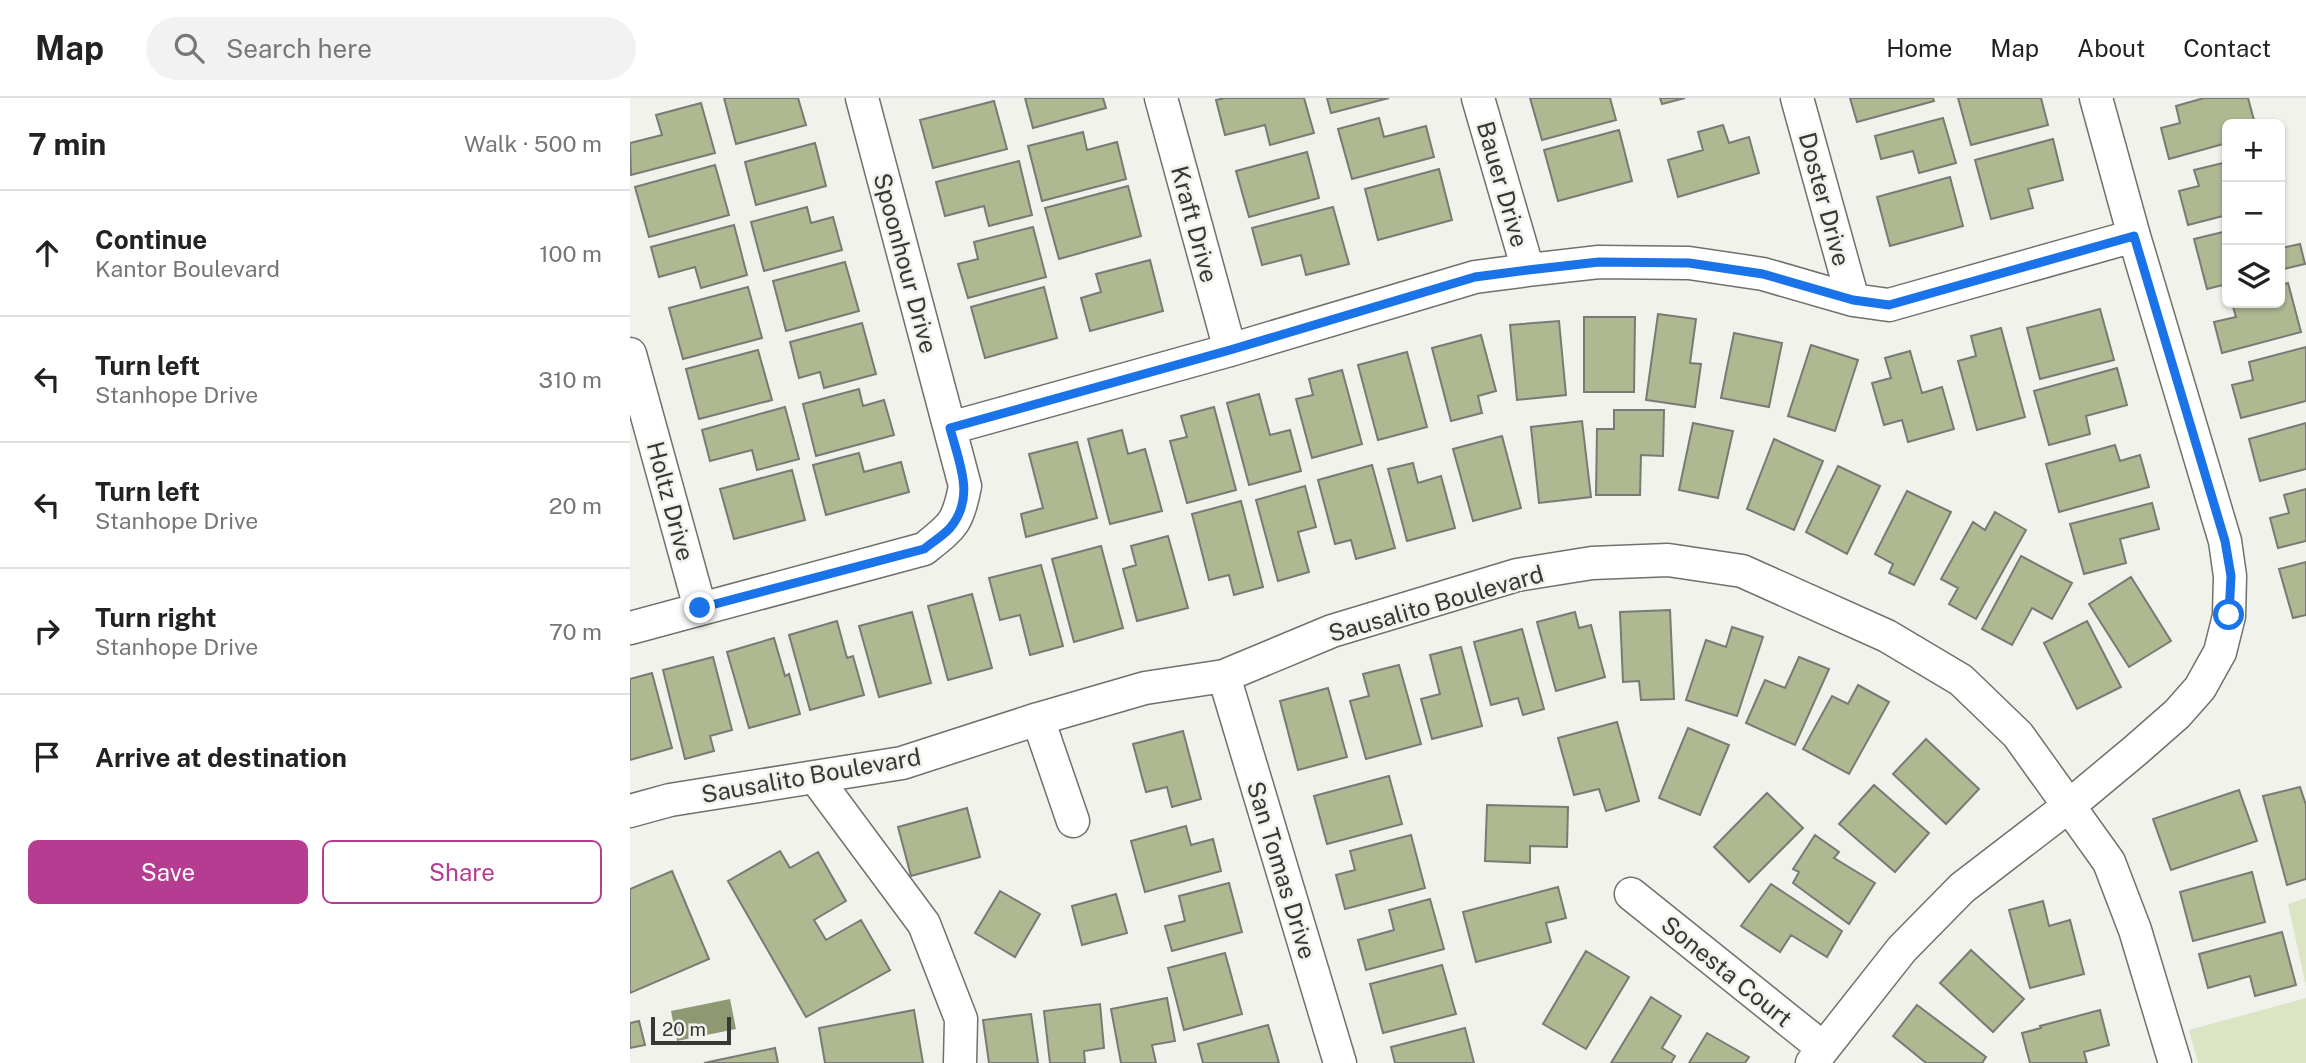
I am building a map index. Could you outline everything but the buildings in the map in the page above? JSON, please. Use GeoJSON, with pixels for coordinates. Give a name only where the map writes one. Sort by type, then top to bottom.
{"type":"FeatureCollection","features":[{"type":"Feature","properties":{"kind":"street","name":"Spoonhour Drive"},"geometry":{"type":"LineString","coordinates":[[630,628],[924,549],[949,529],[961,511],[965,486],[862,98]]}},
{"type":"Feature","properties":{"kind":"street","name":"Kraft Drive"},"geometry":{"type":"LineString","coordinates":[[1161,98],[1230,350]]}},
{"type":"Feature","properties":{"kind":"street","name":"Bauer Drive"},"geometry":{"type":"LineString","coordinates":[[1478,98],[1528,270]]}},
{"type":"Feature","properties":{"kind":"street","name":"Doster Drive"},"geometry":{"type":"LineString","coordinates":[[1797,98],[1853,300]]}},
{"type":"Feature","properties":{"kind":"street"},"geometry":{"type":"LineString","coordinates":[[1818,1055],[1902,949],[1962,888],[2070,805],[2177,714],[2200,688],[2220,652],[2229,615],[2231,576],[2225,541],[2096,98]]}},
{"type":"Feature","properties":{"kind":"street"},"geometry":{"type":"LineString","coordinates":[[950,428],[1230,350],[1475,277],[1599,262],[1689,263],[1763,274],[1853,300],[1889,305],[2134,236]]}},
{"type":"Feature","properties":{"kind":"street","name":"Holtz Drive"},"geometry":{"type":"LineString","coordinates":[[630,354],[700,608]]}},
{"type":"Feature","properties":{"kind":"street","name":"Sausalito Boulevard"},"geometry":{"type":"LineString","coordinates":[[630,811],[670,800],[902,763],[1145,688],[1224,676],[1332,631],[1517,575],[1592,563],[1681,561],[1742,571],[1887,636],[1961,681],[2018,735],[2109,862],[2135,930],[2175,1063]]}},
{"type":"Feature","properties":{"kind":"street","name":"San Tomas Drive"},"geometry":{"type":"LineString","coordinates":[[1224,676],[1340,1063]]}},
{"type":"Feature","properties":{"kind":"street"},"geometry":{"type":"LineString","coordinates":[[1038,719],[1073,821]]}},
{"type":"Feature","properties":{"kind":"street"},"geometry":{"type":"LineString","coordinates":[[815,777],[924,923],[961,1019],[960,1063]]}},
{"type":"Feature","properties":{"kind":"street","name":"Sonesta Court"},"geometry":{"type":"LineString","coordinates":[[1631,894],[1818,1055]]}},
{"type":"Feature","properties":{"kind":"shaded area"},"geometry":{"type":"Polygon","coordinates":[[[2306,898],[2306,986],[2288,904],[2306,898]]]}},
{"type":"Feature","properties":{"kind":"shaded area"},"geometry":{"type":"Polygon","coordinates":[[[2306,998],[2306,1063],[2198,1063],[2189,1030],[2306,998]]]}},
{"type":"Feature","properties":{"kind":"shaded area"},"geometry":{"type":"Polygon","coordinates":[[[730,999],[736,1029],[677,1041],[671,1011],[730,999]]]}},
{"type":"Feature","properties":{"kind":"route"},"geometry":{"type":"LineString","coordinates":[[700,608],[924,549],[949,529],[961,511],[965,486],[950,428],[1230,350],[1475,277],[1599,262],[1689,263],[1763,274],[1853,300],[1889,305],[2134,236],[2225,541],[2231,576],[2229,615]]}}]}
